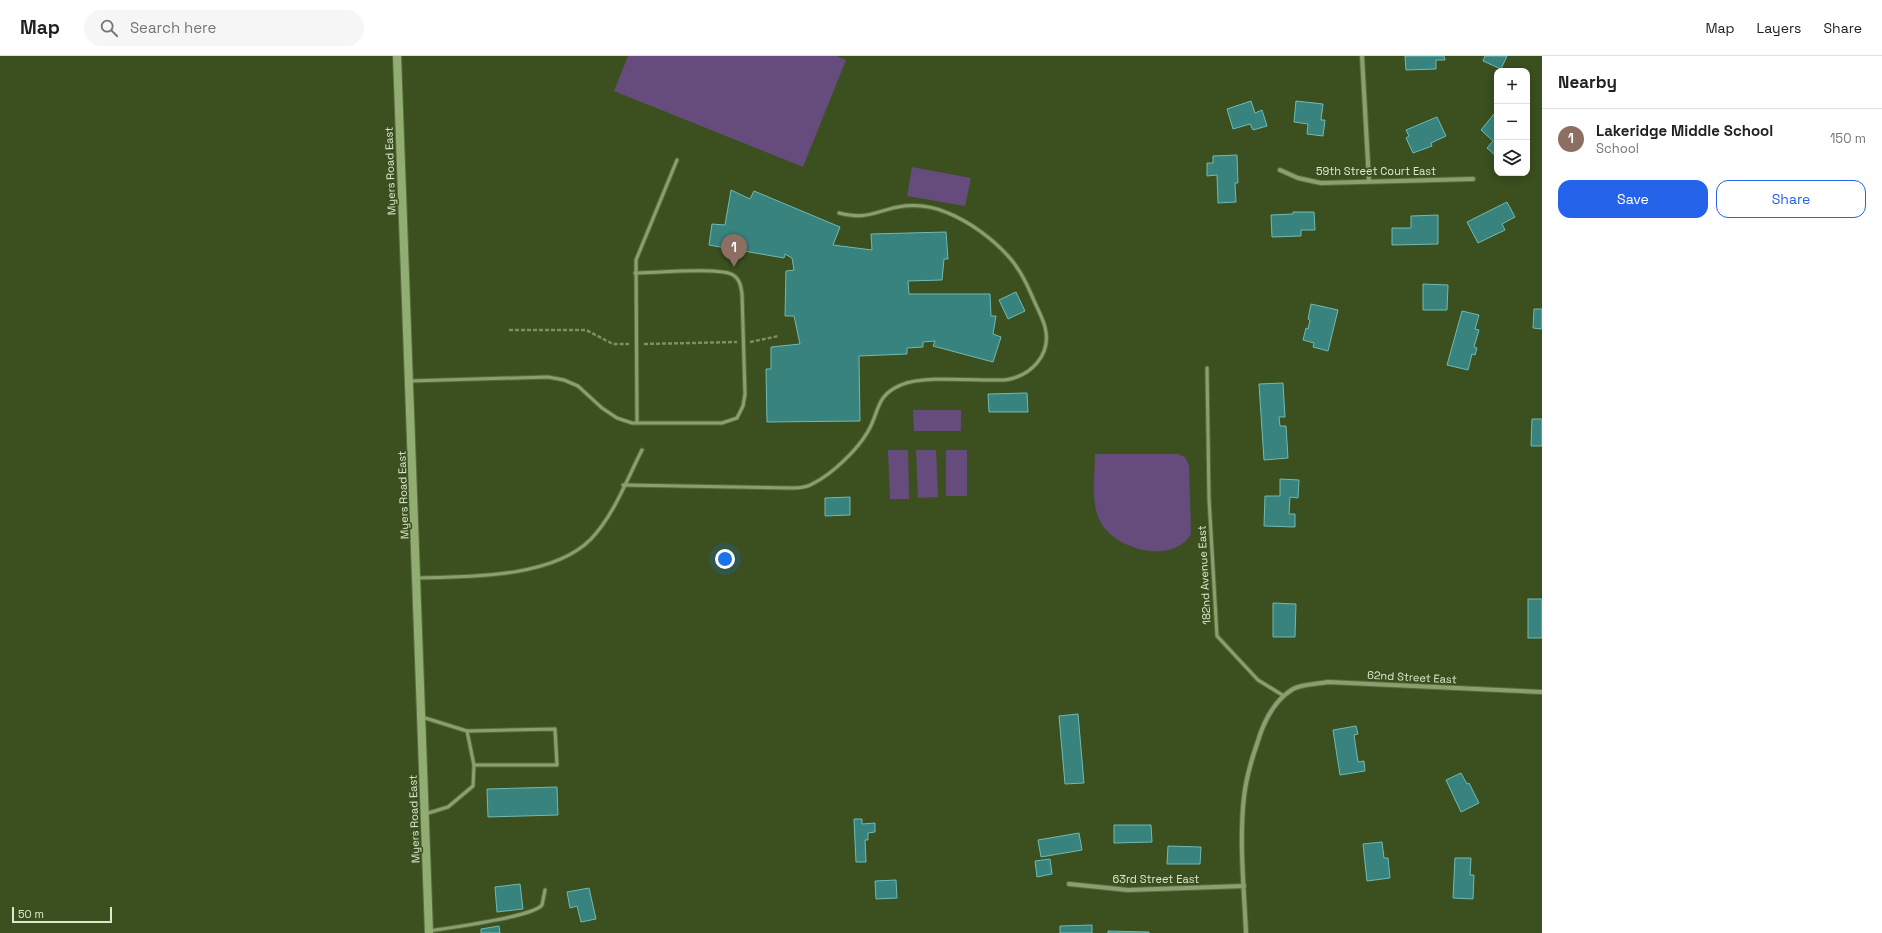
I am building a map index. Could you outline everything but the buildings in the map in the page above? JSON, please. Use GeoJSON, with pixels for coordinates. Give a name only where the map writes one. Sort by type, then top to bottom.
{"type":"FeatureCollection","features":[{"type":"Feature","properties":{"kind":"street","name":"Myers Road East"},"geometry":{"type":"LineString","coordinates":[[397,56],[429,932]]}},
{"type":"Feature","properties":{"kind":"street"},"geometry":{"type":"LineString","coordinates":[[1362,56],[1370,181]]}},
{"type":"Feature","properties":{"kind":"street","name":"59th Street Court East"},"geometry":{"type":"LineString","coordinates":[[1280,170],[1298,178],[1321,183],[1473,179]]}},
{"type":"Feature","properties":{"kind":"street","name":"62nd Street East"},"geometry":{"type":"LineString","coordinates":[[1284,696],[1294,689],[1328,682],[1542,692]]}},
{"type":"Feature","properties":{"kind":"street"},"geometry":{"type":"LineString","coordinates":[[1246,933],[1242,820],[1244,796],[1251,763],[1262,728],[1271,710],[1284,696]]}},
{"type":"Feature","properties":{"kind":"street","name":"63rd Street East"},"geometry":{"type":"LineString","coordinates":[[1069,884],[1128,890],[1244,886]]}},
{"type":"Feature","properties":{"kind":"lane"},"geometry":{"type":"LineString","coordinates":[[637,423],[636,260],[677,160]]}},
{"type":"Feature","properties":{"kind":"lane"},"geometry":{"type":"LineString","coordinates":[[623,485],[804,487],[814,484],[826,476],[861,441],[868,432],[880,402],[892,390],[901,385],[920,380],[1005,380],[1026,374],[1035,366],[1045,345],[1045,327],[1025,280],[1016,266],[994,242],[963,220],[949,213],[929,207],[897,207],[862,217],[839,213]]}},
{"type":"Feature","properties":{"kind":"lane"},"geometry":{"type":"LineString","coordinates":[[409,381],[548,377],[564,380],[578,386],[602,408],[617,418],[632,423],[727,422],[734,420],[739,415],[743,406],[745,394],[742,294],[737,278],[734,275],[723,272],[635,273]]}},
{"type":"Feature","properties":{"kind":"lane","name":"182nd Avenue East"},"geometry":{"type":"LineString","coordinates":[[1207,368],[1209,499],[1217,636],[1258,680],[1284,696]]}},
{"type":"Feature","properties":{"kind":"lane"},"geometry":{"type":"LineString","coordinates":[[417,578],[518,572],[543,566],[572,555],[591,539],[606,518],[642,450]]}},
{"type":"Feature","properties":{"kind":"lane"},"geometry":{"type":"LineString","coordinates":[[422,717],[467,731],[555,729],[557,765],[474,765]]}},
{"type":"Feature","properties":{"kind":"lane"},"geometry":{"type":"LineString","coordinates":[[425,814],[448,807],[473,786],[474,765],[467,731]]}},
{"type":"Feature","properties":{"kind":"lane"},"geometry":{"type":"LineString","coordinates":[[429,932],[496,920],[536,910],[542,905],[544,890]]}},
{"type":"Feature","properties":{"kind":"shaded area"},"geometry":{"type":"Polygon","coordinates":[[[628,56],[837,56],[846,60],[803,167],[614,91],[628,56]]]}},
{"type":"Feature","properties":{"kind":"shaded area"},"geometry":{"type":"Polygon","coordinates":[[[912,167],[971,178],[965,206],[907,196],[912,167]]]}},
{"type":"Feature","properties":{"kind":"shaded area"},"geometry":{"type":"Polygon","coordinates":[[[913,410],[961,410],[961,431],[914,431],[913,410]]]}},
{"type":"Feature","properties":{"kind":"shaded area"},"geometry":{"type":"Polygon","coordinates":[[[888,450],[908,450],[909,499],[890,499],[888,450]]]}},
{"type":"Feature","properties":{"kind":"shaded area"},"geometry":{"type":"Polygon","coordinates":[[[916,450],[936,450],[938,497],[918,498],[916,450]]]}},
{"type":"Feature","properties":{"kind":"shaded area"},"geometry":{"type":"Polygon","coordinates":[[[946,450],[967,450],[967,496],[946,496],[946,450]]]}},
{"type":"Feature","properties":{"kind":"shaded area"},"geometry":{"type":"Polygon","coordinates":[[[1095,454],[1178,454],[1185,457],[1189,466],[1191,534],[1182,544],[1171,549],[1158,551],[1144,550],[1130,546],[1118,540],[1107,531],[1100,521],[1095,505],[1095,454]]]}},
{"type":"Feature","properties":{"kind":"place","name":"Lakeridge Middle School"},"geometry":{"type":"Point","coordinates":[734,267]}}]}
